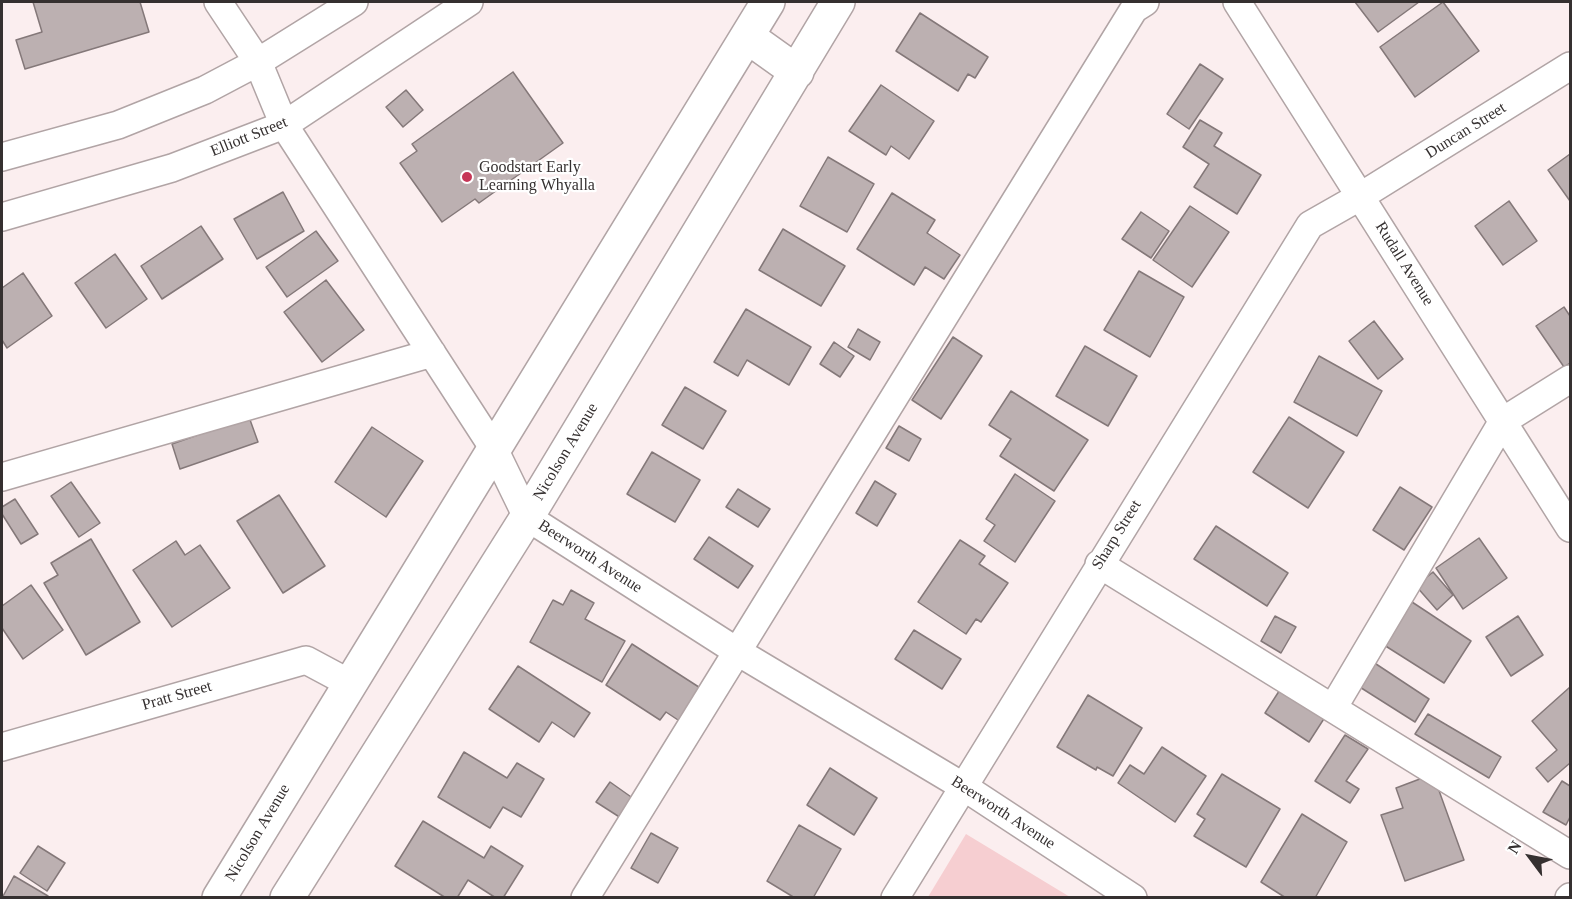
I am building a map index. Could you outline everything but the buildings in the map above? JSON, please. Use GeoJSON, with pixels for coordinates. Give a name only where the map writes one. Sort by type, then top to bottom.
{"type":"FeatureCollection","features":[{"type":"Feature","properties":{"kind":"main road","name":"Nicolson Avenue"},"geometry":{"type":"LineString","coordinates":[[219,897],[768,2]]}},
{"type":"Feature","properties":{"kind":"main road","name":"Nicolson Avenue"},"geometry":{"type":"LineString","coordinates":[[287,897],[527,517],[838,2]]}},
{"type":"Feature","properties":{"kind":"main road"},"geometry":{"type":"LineString","coordinates":[[748,37],[797,72]]}},
{"type":"Feature","properties":{"kind":"street","name":"Beerworth Avenue"},"geometry":{"type":"LineString","coordinates":[[218,2],[258,62],[284,125],[494,449],[527,517],[738,652],[963,787],[1133,897]]}},
{"type":"Feature","properties":{"kind":"street"},"geometry":{"type":"LineString","coordinates":[[2,157],[118,125],[205,90],[258,62],[354,2]]}},
{"type":"Feature","properties":{"kind":"street","name":"Elliott Street"},"geometry":{"type":"LineString","coordinates":[[2,217],[171,168],[284,125],[469,2]]}},
{"type":"Feature","properties":{"kind":"street"},"geometry":{"type":"LineString","coordinates":[[585,897],[1134,9],[1145,2]]}},
{"type":"Feature","properties":{"kind":"street","name":"Rudall Avenue"},"geometry":{"type":"LineString","coordinates":[[1237,2],[1570,528]]}},
{"type":"Feature","properties":{"kind":"street","name":"Duncan Street"},"geometry":{"type":"LineString","coordinates":[[1361,196],[1570,66]]}},
{"type":"Feature","properties":{"kind":"street","name":"Sharp Street"},"geometry":{"type":"LineString","coordinates":[[896,897],[1099,564],[1310,225],[1361,196]]}},
{"type":"Feature","properties":{"kind":"street"},"geometry":{"type":"LineString","coordinates":[[2,477],[432,353]]}},
{"type":"Feature","properties":{"kind":"street"},"geometry":{"type":"LineString","coordinates":[[1333,708],[1503,421],[1570,379]]}},
{"type":"Feature","properties":{"kind":"street"},"geometry":{"type":"LineString","coordinates":[[1099,564],[1570,855]]}},
{"type":"Feature","properties":{"kind":"street","name":"Pratt Street"},"geometry":{"type":"LineString","coordinates":[[2,747],[306,660],[350,682]]}},
{"type":"Feature","properties":{"kind":"shaded area"},"geometry":{"type":"Polygon","coordinates":[[[966,834],[1070,897],[928,897],[966,834]]]}},
{"type":"Feature","properties":{"kind":"place","name":"Goodstart Early Learning Whyalla"},"geometry":{"type":"Point","coordinates":[467,177]}}]}
